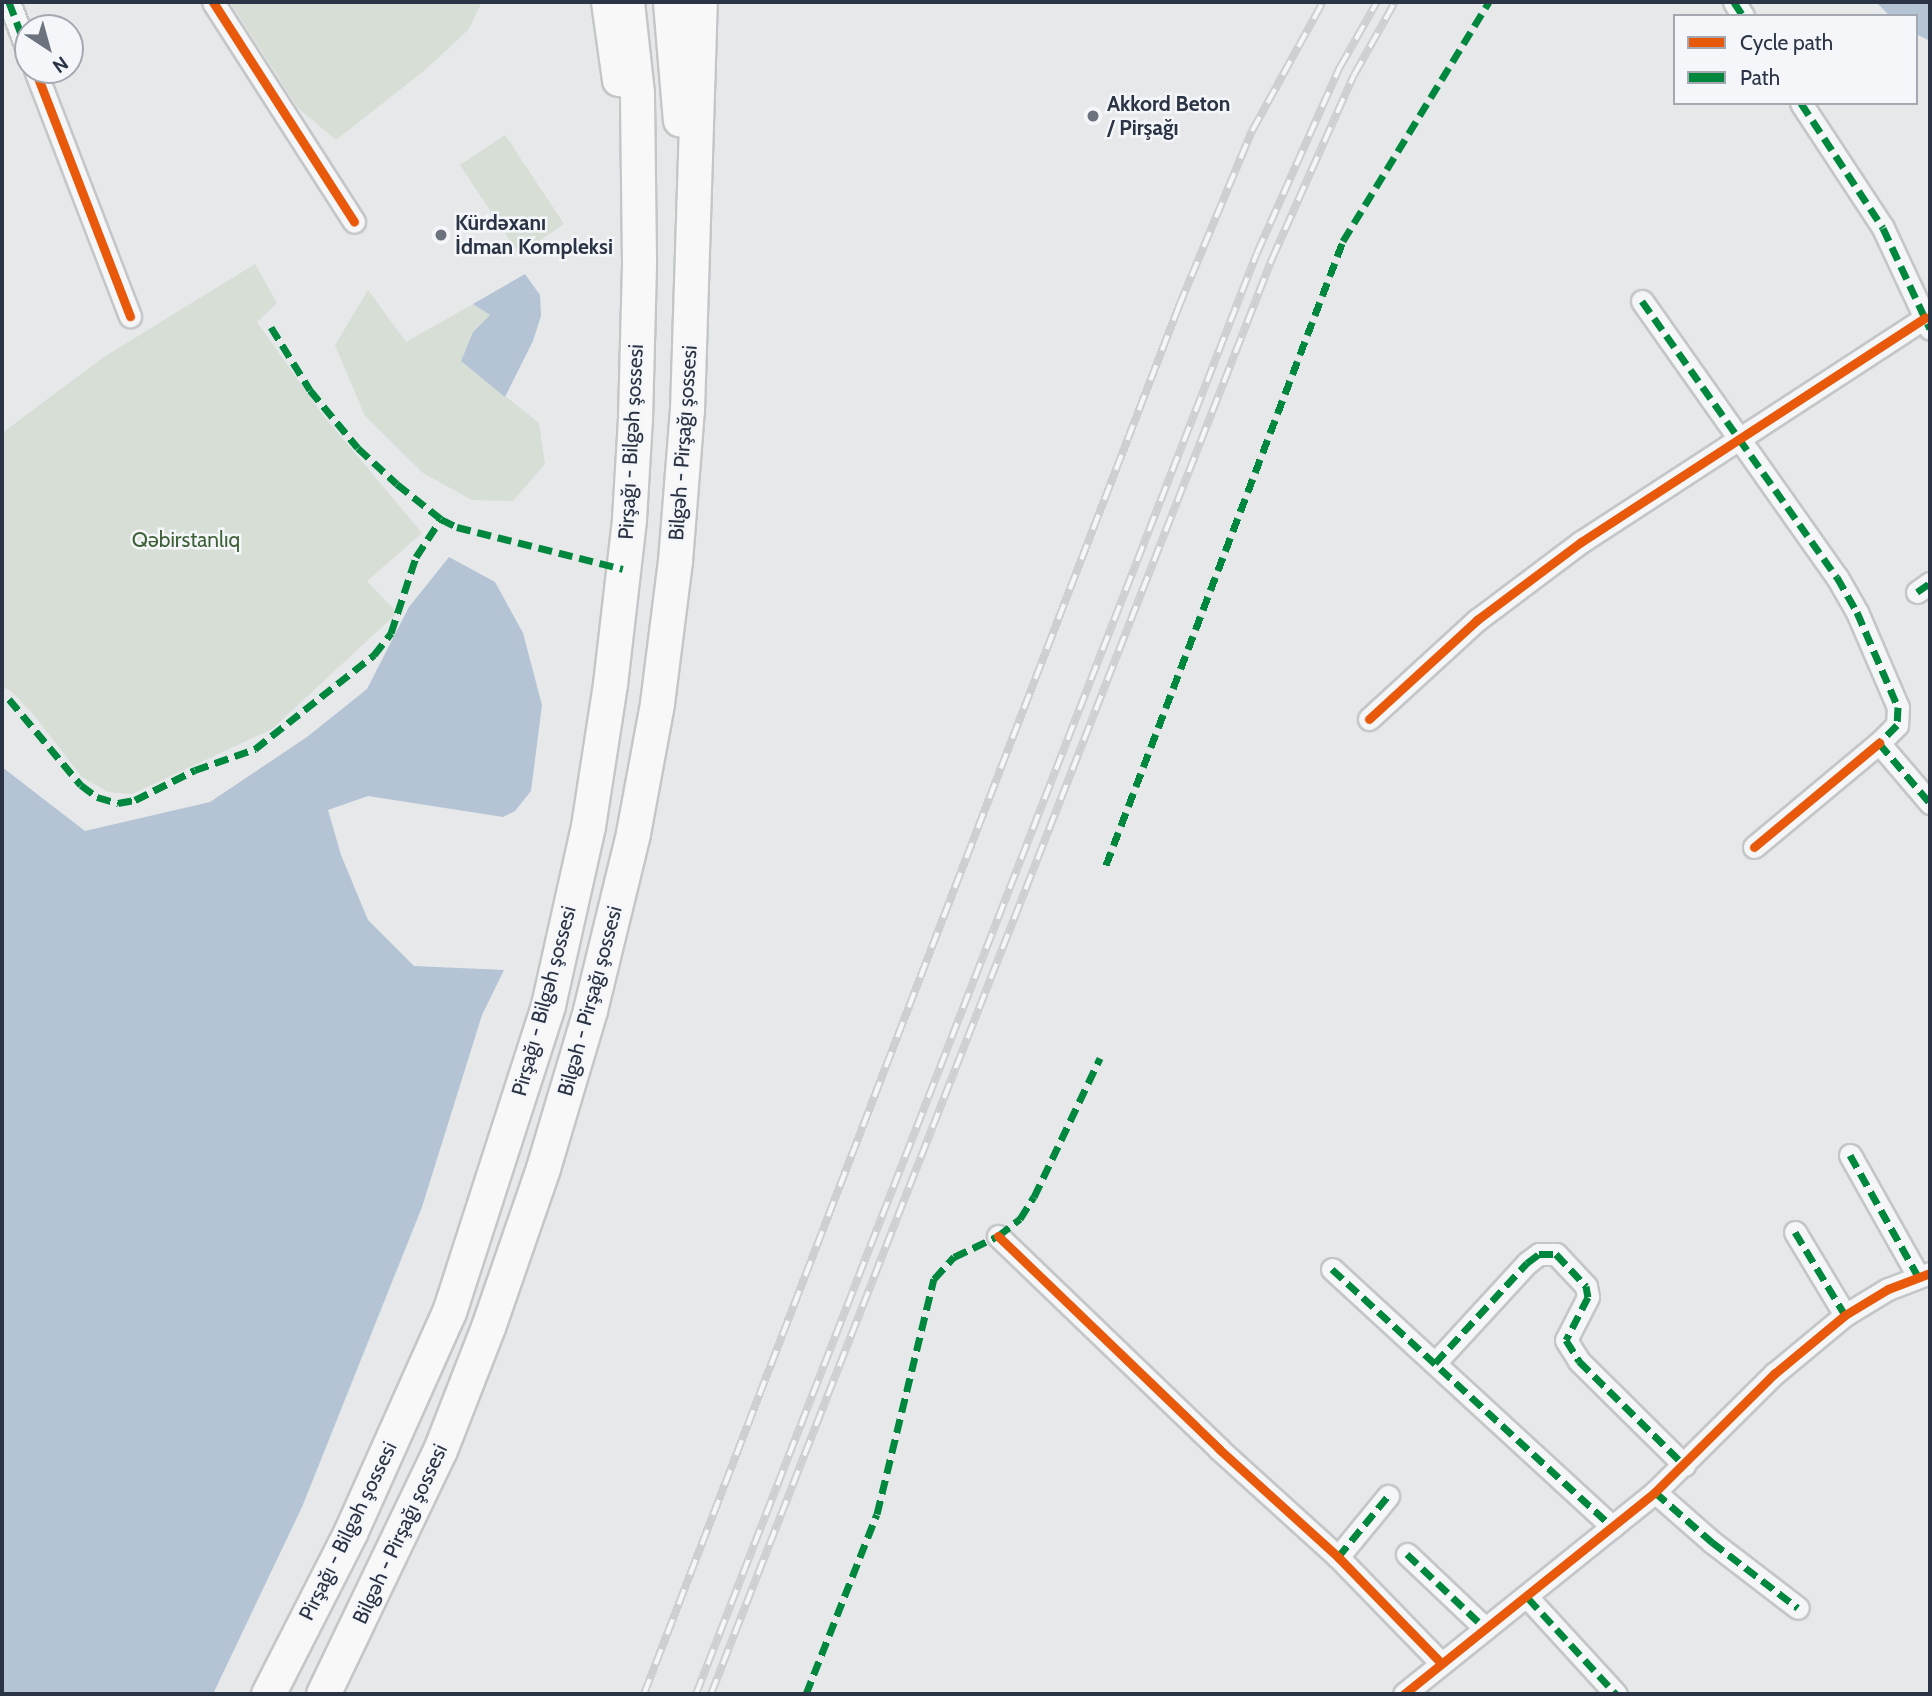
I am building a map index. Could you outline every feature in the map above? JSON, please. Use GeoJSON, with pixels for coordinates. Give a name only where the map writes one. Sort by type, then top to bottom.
{"type":"FeatureCollection","features":[{"type":"Feature","properties":{"kind":"highway","name":"Pirşağı - Bilgəh şossesi"},"geometry":{"type":"LineString","coordinates":[[268,1694],[350,1533],[449,1312],[548,1005],[588,826],[610,684],[629,519],[639,261],[636,93],[627,2]]}},
{"type":"Feature","properties":{"kind":"highway"},"geometry":{"type":"LineString","coordinates":[[670,2],[692,265]]}},
{"type":"Feature","properties":{"kind":"highway"},"geometry":{"type":"LineString","coordinates":[[692,265],[700,2]]}},
{"type":"Feature","properties":{"kind":"highway","name":"Bilgəh - Pirşağı şossesi"},"geometry":{"type":"LineString","coordinates":[[323,1694],[435,1462],[488,1327],[543,1168],[590,1010],[634,833],[657,703],[675,561],[687,410],[692,265]]}},
{"type":"Feature","properties":{"kind":"main road"},"geometry":{"type":"LineString","coordinates":[[608,2],[639,261]]}},
{"type":"Feature","properties":{"kind":"street"},"geometry":{"type":"LineString","coordinates":[[213,2],[354,222]]}},
{"type":"Feature","properties":{"kind":"street"},"geometry":{"type":"LineString","coordinates":[[40,84],[130,316]]}},
{"type":"Feature","properties":{"kind":"street"},"geometry":{"type":"LineString","coordinates":[[1369,719],[1477,620],[1570,550],[1927,324],[1883,228],[1802,105]]}},
{"type":"Feature","properties":{"kind":"street"},"geometry":{"type":"LineString","coordinates":[[1642,301],[1838,577],[1857,612],[1898,707],[1897,725],[1879,743],[1754,848]]}},
{"type":"Feature","properties":{"kind":"street"},"geometry":{"type":"LineString","coordinates":[[1879,743],[1930,803]]}},
{"type":"Feature","properties":{"kind":"street"},"geometry":{"type":"LineString","coordinates":[[1404,1694],[1440,1662],[1528,1598],[1655,1492],[1774,1374],[1845,1315],[1888,1289],[1924,1274],[1850,1156]]}},
{"type":"Feature","properties":{"kind":"street"},"geometry":{"type":"LineString","coordinates":[[1796,1231],[1845,1315]]}},
{"type":"Feature","properties":{"kind":"street"},"geometry":{"type":"LineString","coordinates":[[998,1237],[1220,1449],[1338,1557],[1440,1662]]}},
{"type":"Feature","properties":{"kind":"street"},"geometry":{"type":"LineString","coordinates":[[1435,1363],[1527,1263],[1539,1254],[1556,1254],[1586,1286],[1588,1297],[1566,1340],[1579,1361],[1684,1465]]}},
{"type":"Feature","properties":{"kind":"street"},"geometry":{"type":"LineString","coordinates":[[1332,1269],[1613,1527]]}},
{"type":"Feature","properties":{"kind":"street"},"geometry":{"type":"LineString","coordinates":[[1655,1492],[1712,1542],[1798,1608]]}},
{"type":"Feature","properties":{"kind":"street"},"geometry":{"type":"LineString","coordinates":[[1338,1557],[1388,1496]]}},
{"type":"Feature","properties":{"kind":"street"},"geometry":{"type":"LineString","coordinates":[[1407,1554],[1485,1628]]}},
{"type":"Feature","properties":{"kind":"street"},"geometry":{"type":"LineString","coordinates":[[1528,1598],[1616,1694]]}},
{"type":"Feature","properties":{"kind":"green space"},"geometry":{"type":"Polygon","coordinates":[[[230,2],[482,2],[468,30],[425,70],[336,140],[298,108],[230,2]]]}},
{"type":"Feature","properties":{"kind":"green space"},"geometry":{"type":"Polygon","coordinates":[[[505,135],[564,224],[519,254],[460,165],[505,135]]]}},
{"type":"Feature","properties":{"kind":"green space","name":"Qəbirstanlıq"},"geometry":{"type":"Polygon","coordinates":[[[255,264],[277,303],[257,322],[322,414],[422,533],[367,581],[397,613],[272,729],[132,794],[108,792],[82,777],[33,714],[10,690],[2,687],[2,433],[104,357],[255,264]]]}},
{"type":"Feature","properties":{"kind":"green space"},"geometry":{"type":"Polygon","coordinates":[[[368,290],[406,342],[473,304],[490,315],[473,332],[461,361],[539,423],[545,464],[513,501],[472,500],[423,473],[365,416],[335,345],[368,290]]]}},
{"type":"Feature","properties":{"kind":"water"},"geometry":{"type":"Polygon","coordinates":[[[1876,2],[1930,2],[1930,41],[1918,35],[1918,14],[1888,14],[1876,2]]]}},
{"type":"Feature","properties":{"kind":"water"},"geometry":{"type":"Polygon","coordinates":[[[525,274],[540,295],[541,316],[533,341],[505,397],[461,361],[473,332],[490,315],[473,304],[525,274]]]}},
{"type":"Feature","properties":{"kind":"water"},"geometry":{"type":"Polygon","coordinates":[[[449,557],[495,582],[523,633],[542,705],[531,791],[515,811],[503,817],[368,796],[328,810],[341,855],[368,920],[414,966],[504,970],[482,1015],[422,1207],[302,1507],[213,1694],[2,1694],[2,767],[85,831],[210,802],[307,737],[367,689],[409,607],[449,557]]]}},
{"type":"Feature","properties":{"kind":"railway"},"geometry":{"type":"LineString","coordinates":[[644,1694],[1179,306],[1252,131],[1323,2]]}},
{"type":"Feature","properties":{"kind":"railway"},"geometry":{"type":"LineString","coordinates":[[696,1694],[1257,253],[1340,67],[1377,2]]}},
{"type":"Feature","properties":{"kind":"railway"},"geometry":{"type":"LineString","coordinates":[[711,1694],[1272,259],[1354,75],[1395,2]]}},
{"type":"Feature","properties":{"kind":"marked path"},"geometry":{"type":"LineString","coordinates":[[9,2],[14,15]]}},
{"type":"Feature","properties":{"kind":"marked path"},"geometry":{"type":"LineString","coordinates":[[1106,865],[1343,241],[1489,2]]}},
{"type":"Feature","properties":{"kind":"marked path"},"geometry":{"type":"LineString","coordinates":[[1734,2],[1742,14]]}},
{"type":"Feature","properties":{"kind":"marked path"},"geometry":{"type":"LineString","coordinates":[[1802,105],[1883,228],[1930,329]]}},
{"type":"Feature","properties":{"kind":"marked path"},"geometry":{"type":"LineString","coordinates":[[1642,301],[1837,577],[1857,612],[1898,707],[1897,725],[1879,743],[1930,803]]}},
{"type":"Feature","properties":{"kind":"marked path"},"geometry":{"type":"LineString","coordinates":[[271,327],[310,390],[358,448],[441,519]]}},
{"type":"Feature","properties":{"kind":"marked path"},"geometry":{"type":"LineString","coordinates":[[9,699],[81,785],[97,797],[118,803],[135,800],[195,770],[255,749],[374,655],[391,633],[416,557],[441,519],[457,527],[623,569]]}},
{"type":"Feature","properties":{"kind":"marked path"},"geometry":{"type":"LineString","coordinates":[[1917,592],[1930,583]]}},
{"type":"Feature","properties":{"kind":"marked path"},"geometry":{"type":"LineString","coordinates":[[806,1694],[877,1514],[934,1279],[954,1257],[998,1236],[1020,1219],[1034,1197],[1100,1058]]}},
{"type":"Feature","properties":{"kind":"marked path"},"geometry":{"type":"LineString","coordinates":[[1850,1155],[1918,1276]]}},
{"type":"Feature","properties":{"kind":"marked path"},"geometry":{"type":"LineString","coordinates":[[1795,1232],[1845,1315]]}},
{"type":"Feature","properties":{"kind":"marked path"},"geometry":{"type":"LineString","coordinates":[[1435,1363],[1527,1263],[1539,1254],[1556,1254],[1586,1286],[1588,1297],[1566,1340],[1579,1361],[1684,1465]]}},
{"type":"Feature","properties":{"kind":"marked path"},"geometry":{"type":"LineString","coordinates":[[1332,1269],[1613,1527]]}},
{"type":"Feature","properties":{"kind":"marked path"},"geometry":{"type":"LineString","coordinates":[[1655,1492],[1712,1542],[1798,1608]]}},
{"type":"Feature","properties":{"kind":"marked path"},"geometry":{"type":"LineString","coordinates":[[1338,1557],[1388,1496]]}},
{"type":"Feature","properties":{"kind":"marked path"},"geometry":{"type":"LineString","coordinates":[[1407,1554],[1485,1628]]}},
{"type":"Feature","properties":{"kind":"marked path"},"geometry":{"type":"LineString","coordinates":[[1528,1598],[1616,1694]]}},
{"type":"Feature","properties":{"kind":"cycle path"},"geometry":{"type":"LineString","coordinates":[[213,2],[354,222]]}},
{"type":"Feature","properties":{"kind":"cycle path"},"geometry":{"type":"LineString","coordinates":[[40,84],[130,316]]}},
{"type":"Feature","properties":{"kind":"cycle path"},"geometry":{"type":"LineString","coordinates":[[1369,719],[1477,620],[1581,542],[1925,318]]}},
{"type":"Feature","properties":{"kind":"cycle path"},"geometry":{"type":"LineString","coordinates":[[1754,847],[1879,743]]}},
{"type":"Feature","properties":{"kind":"cycle path"},"geometry":{"type":"LineString","coordinates":[[998,1236],[1219,1449],[1338,1557],[1440,1662]]}},
{"type":"Feature","properties":{"kind":"cycle path"},"geometry":{"type":"LineString","coordinates":[[1404,1694],[1655,1492],[1774,1374],[1845,1315],[1888,1289],[1930,1273]]}},
{"type":"Feature","properties":{"kind":"place","name":"Akkord Beton / Pirşağı"},"geometry":{"type":"Point","coordinates":[1093,116]}},
{"type":"Feature","properties":{"kind":"place","name":"Kürdəxanı İdman Kompleksi"},"geometry":{"type":"Point","coordinates":[441,235]}}]}
